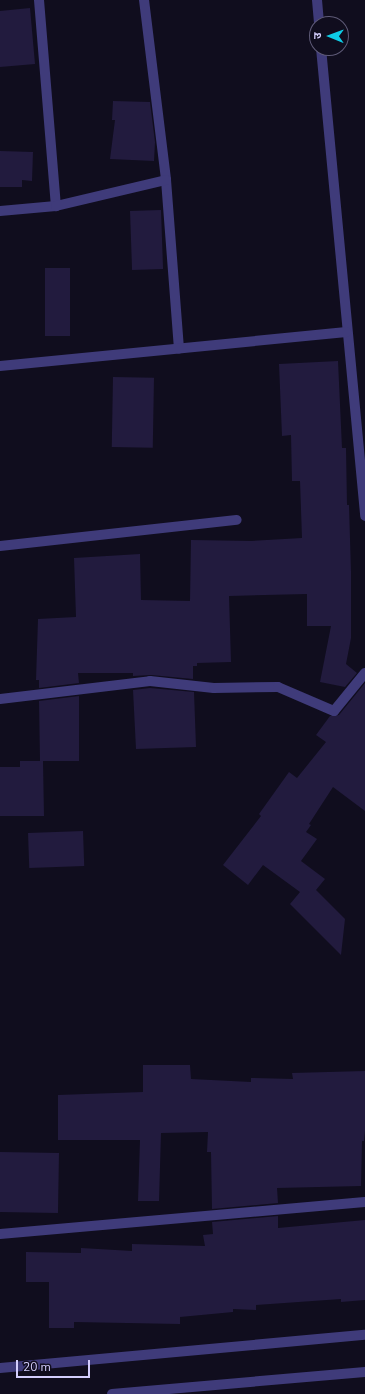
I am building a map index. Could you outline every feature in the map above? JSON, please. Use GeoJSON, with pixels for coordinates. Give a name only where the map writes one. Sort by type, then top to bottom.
{"type":"FeatureCollection","features":[{"type":"Feature","properties":{"kind":"street"},"geometry":{"type":"LineString","coordinates":[[39,0],[56,206]]}},
{"type":"Feature","properties":{"kind":"street"},"geometry":{"type":"LineString","coordinates":[[144,0],[166,180],[179,348]]}},
{"type":"Feature","properties":{"kind":"street"},"geometry":{"type":"LineString","coordinates":[[317,0],[318,16]]}},
{"type":"Feature","properties":{"kind":"street"},"geometry":{"type":"LineString","coordinates":[[322,56],[346,332],[365,516]]}},
{"type":"Feature","properties":{"kind":"street"},"geometry":{"type":"LineString","coordinates":[[0,211],[56,206],[166,180]]}},
{"type":"Feature","properties":{"kind":"street"},"geometry":{"type":"LineString","coordinates":[[0,366],[346,332]]}},
{"type":"Feature","properties":{"kind":"street"},"geometry":{"type":"LineString","coordinates":[[0,546],[237,520]]}},
{"type":"Feature","properties":{"kind":"street"},"geometry":{"type":"LineString","coordinates":[[0,699],[150,681],[214,688],[278,687],[334,711],[365,673]]}},
{"type":"Feature","properties":{"kind":"street"},"geometry":{"type":"LineString","coordinates":[[0,1234],[365,1202]]}},
{"type":"Feature","properties":{"kind":"street"},"geometry":{"type":"LineString","coordinates":[[0,1368],[365,1335]]}},
{"type":"Feature","properties":{"kind":"street"},"geometry":{"type":"LineString","coordinates":[[112,1394],[365,1372]]}},
{"type":"Feature","properties":{"kind":"building"},"geometry":{"type":"Polygon","coordinates":[[[30,8],[35,64],[0,67],[0,11],[30,8]]]}},
{"type":"Feature","properties":{"kind":"building"},"geometry":{"type":"Polygon","coordinates":[[[113,101],[150,102],[155,142],[154,161],[110,159],[115,120],[112,120],[113,101]]]}},
{"type":"Feature","properties":{"kind":"building"},"geometry":{"type":"Polygon","coordinates":[[[0,151],[33,152],[32,181],[22,180],[22,187],[0,187],[0,151]]]}},
{"type":"Feature","properties":{"kind":"building"},"geometry":{"type":"Polygon","coordinates":[[[161,210],[163,269],[132,270],[130,211],[161,210]]]}},
{"type":"Feature","properties":{"kind":"building"},"geometry":{"type":"Polygon","coordinates":[[[45,268],[70,268],[70,336],[45,336],[45,268]]]}},
{"type":"Feature","properties":{"kind":"building"},"geometry":{"type":"Polygon","coordinates":[[[338,361],[342,448],[346,448],[347,505],[349,505],[351,572],[351,638],[346,664],[357,673],[345,687],[320,682],[331,626],[307,626],[307,594],[229,596],[231,662],[197,663],[197,666],[193,666],[193,679],[151,675],[133,676],[133,673],[78,673],[79,683],[39,688],[39,680],[36,680],[38,619],[76,617],[74,558],[140,554],[141,600],[190,601],[191,540],[251,541],[302,538],[300,481],[292,481],[291,435],[282,436],[279,364],[338,361]]]}},
{"type":"Feature","properties":{"kind":"building"},"geometry":{"type":"Polygon","coordinates":[[[113,377],[154,378],[153,448],[112,447],[113,377]]]}},
{"type":"Feature","properties":{"kind":"building"},"geometry":{"type":"Polygon","coordinates":[[[365,683],[365,811],[333,787],[309,824],[311,825],[306,832],[317,839],[301,861],[325,879],[316,890],[345,919],[341,955],[290,904],[300,892],[263,865],[248,885],[223,865],[261,816],[259,814],[289,772],[297,778],[326,742],[316,735],[330,716],[339,715],[365,683]]]}},
{"type":"Feature","properties":{"kind":"building"},"geometry":{"type":"Polygon","coordinates":[[[150,688],[194,692],[196,747],[136,749],[133,690],[150,688]]]}},
{"type":"Feature","properties":{"kind":"building"},"geometry":{"type":"Polygon","coordinates":[[[79,696],[79,761],[43,761],[44,816],[0,816],[0,767],[20,767],[20,761],[40,761],[39,701],[79,696]]]}},
{"type":"Feature","properties":{"kind":"building"},"geometry":{"type":"Polygon","coordinates":[[[83,831],[84,866],[29,868],[28,833],[83,831]]]}},
{"type":"Feature","properties":{"kind":"building"},"geometry":{"type":"Polygon","coordinates":[[[143,1065],[190,1065],[191,1079],[251,1082],[251,1078],[293,1079],[292,1073],[365,1071],[365,1131],[364,1141],[362,1141],[361,1186],[277,1188],[278,1203],[212,1209],[211,1152],[207,1152],[208,1132],[161,1133],[159,1201],[138,1201],[140,1140],[58,1140],[58,1095],[143,1092],[143,1065]]]}},
{"type":"Feature","properties":{"kind":"building"},"geometry":{"type":"Polygon","coordinates":[[[0,1152],[59,1153],[58,1213],[0,1212],[0,1152]]]}},
{"type":"Feature","properties":{"kind":"building"},"geometry":{"type":"Polygon","coordinates":[[[278,1216],[278,1228],[365,1220],[365,1300],[341,1302],[341,1299],[256,1305],[256,1310],[233,1309],[233,1312],[180,1317],[180,1324],[74,1322],[74,1328],[49,1328],[49,1282],[26,1282],[26,1252],[81,1253],[81,1248],[132,1251],[132,1244],[205,1246],[203,1235],[213,1234],[212,1222],[278,1216]]]}}]}
